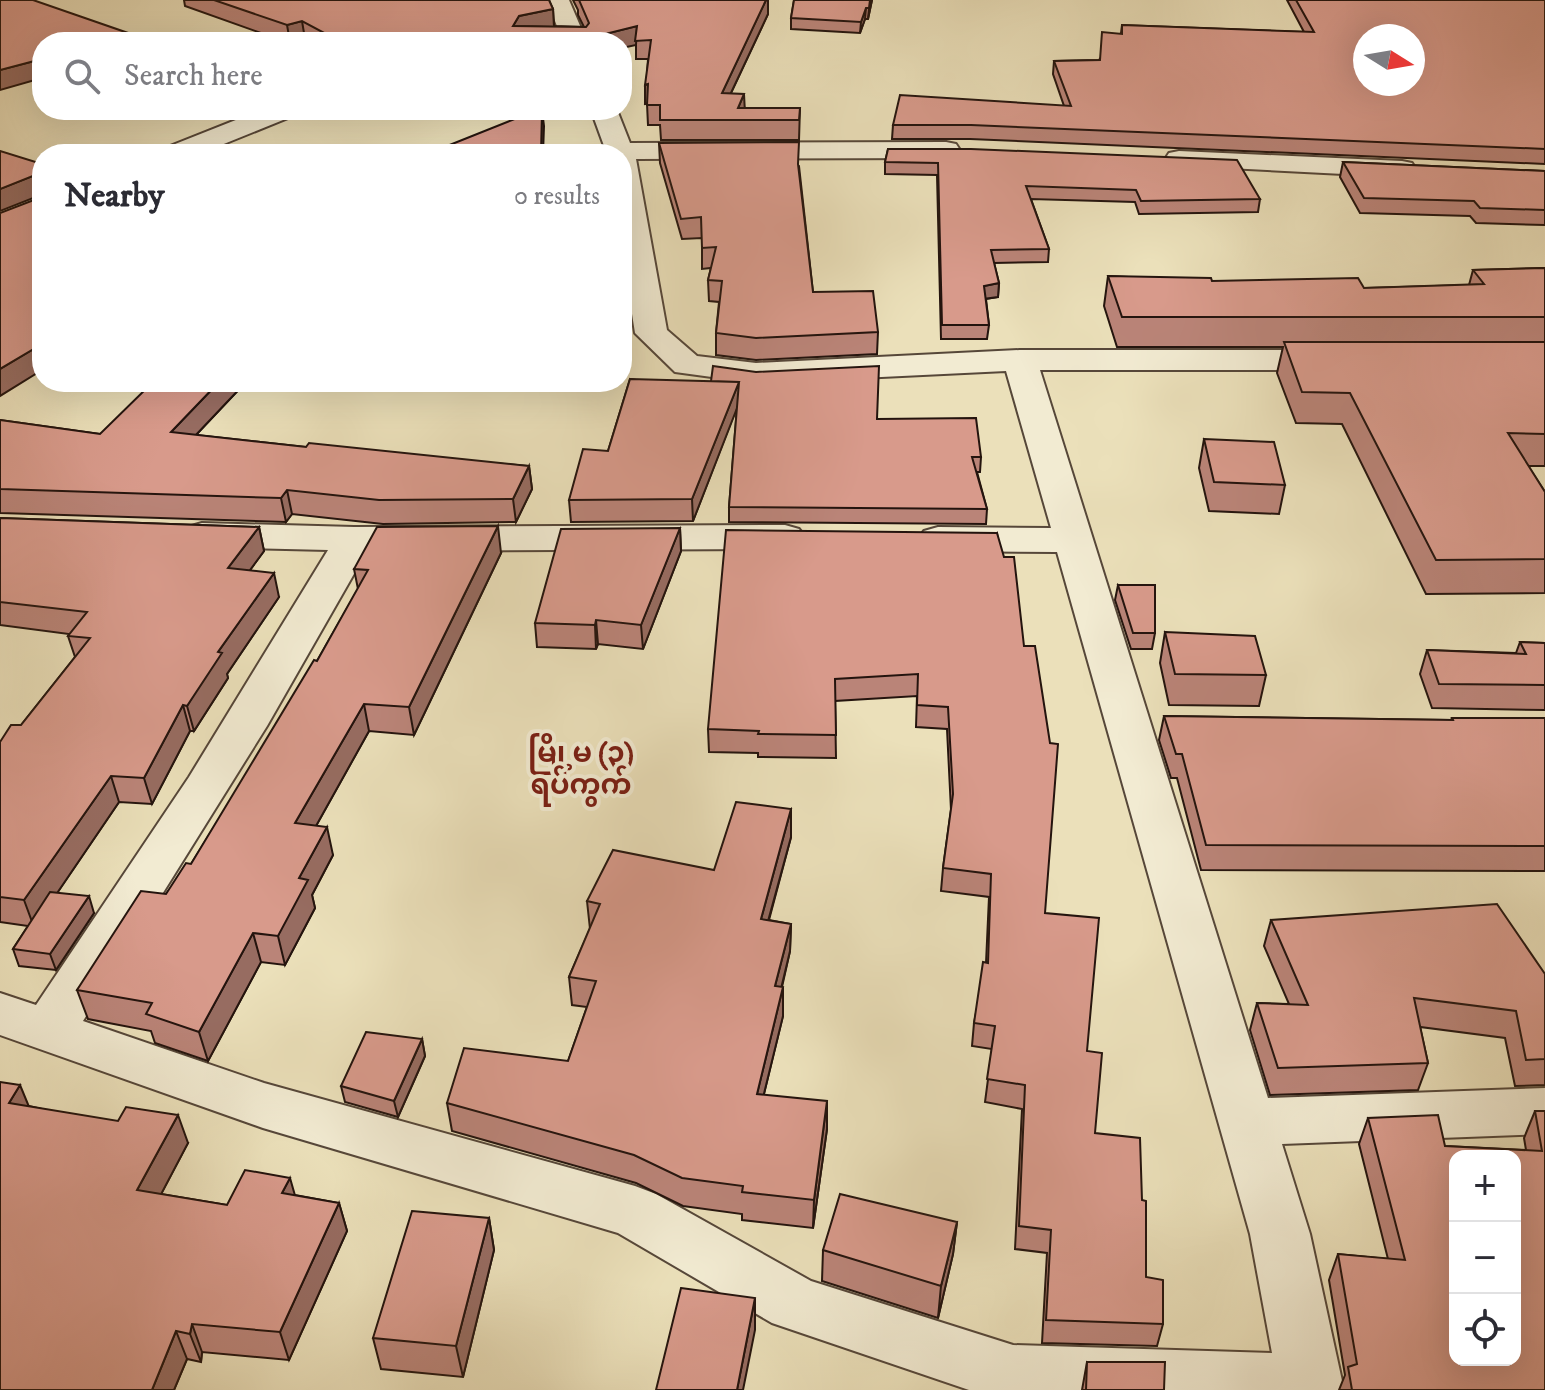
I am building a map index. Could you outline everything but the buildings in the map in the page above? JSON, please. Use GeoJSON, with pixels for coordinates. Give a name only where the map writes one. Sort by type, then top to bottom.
{"type":"FeatureCollection","features":[{"type":"Feature","properties":{"kind":"street"},"geometry":{"type":"LineString","coordinates":[[558,0],[572,32]]}},
{"type":"Feature","properties":{"kind":"street"},"geometry":{"type":"LineString","coordinates":[[200,144],[259,120]]}},
{"type":"Feature","properties":{"kind":"street"},"geometry":{"type":"LineString","coordinates":[[608,120],[617,144]]}},
{"type":"Feature","properties":{"kind":"street"},"geometry":{"type":"LineString","coordinates":[[632,155],[970,150]]}},
{"type":"Feature","properties":{"kind":"street"},"geometry":{"type":"LineString","coordinates":[[1160,158],[1430,170]]}},
{"type":"Feature","properties":{"kind":"street"},"geometry":{"type":"LineString","coordinates":[[632,220],[651,333],[687,365],[756,373],[1020,360],[1370,360]]}},
{"type":"Feature","properties":{"kind":"street"},"geometry":{"type":"LineString","coordinates":[[354,539],[297,642],[169,849],[24,1022],[263,1105],[635,1212],[794,1303],[1013,1375],[1310,1387],[1280,1234],[1248,1122],[1150,722],[1074,540],[1020,360]]}},
{"type":"Feature","properties":{"kind":"street"},"geometry":{"type":"LineString","coordinates":[[168,535],[354,539],[818,537]]}},
{"type":"Feature","properties":{"kind":"street"},"geometry":{"type":"LineString","coordinates":[[898,538],[1074,540]]}},
{"type":"Feature","properties":{"kind":"street"},"geometry":{"type":"LineString","coordinates":[[1248,1122],[1545,1111]]}},
{"type":"Feature","properties":{"kind":"district","name":"မြို့မ (၃) ရပ်ကွက်"},"geometry":{"type":"Point","coordinates":[581,768]}}]}
